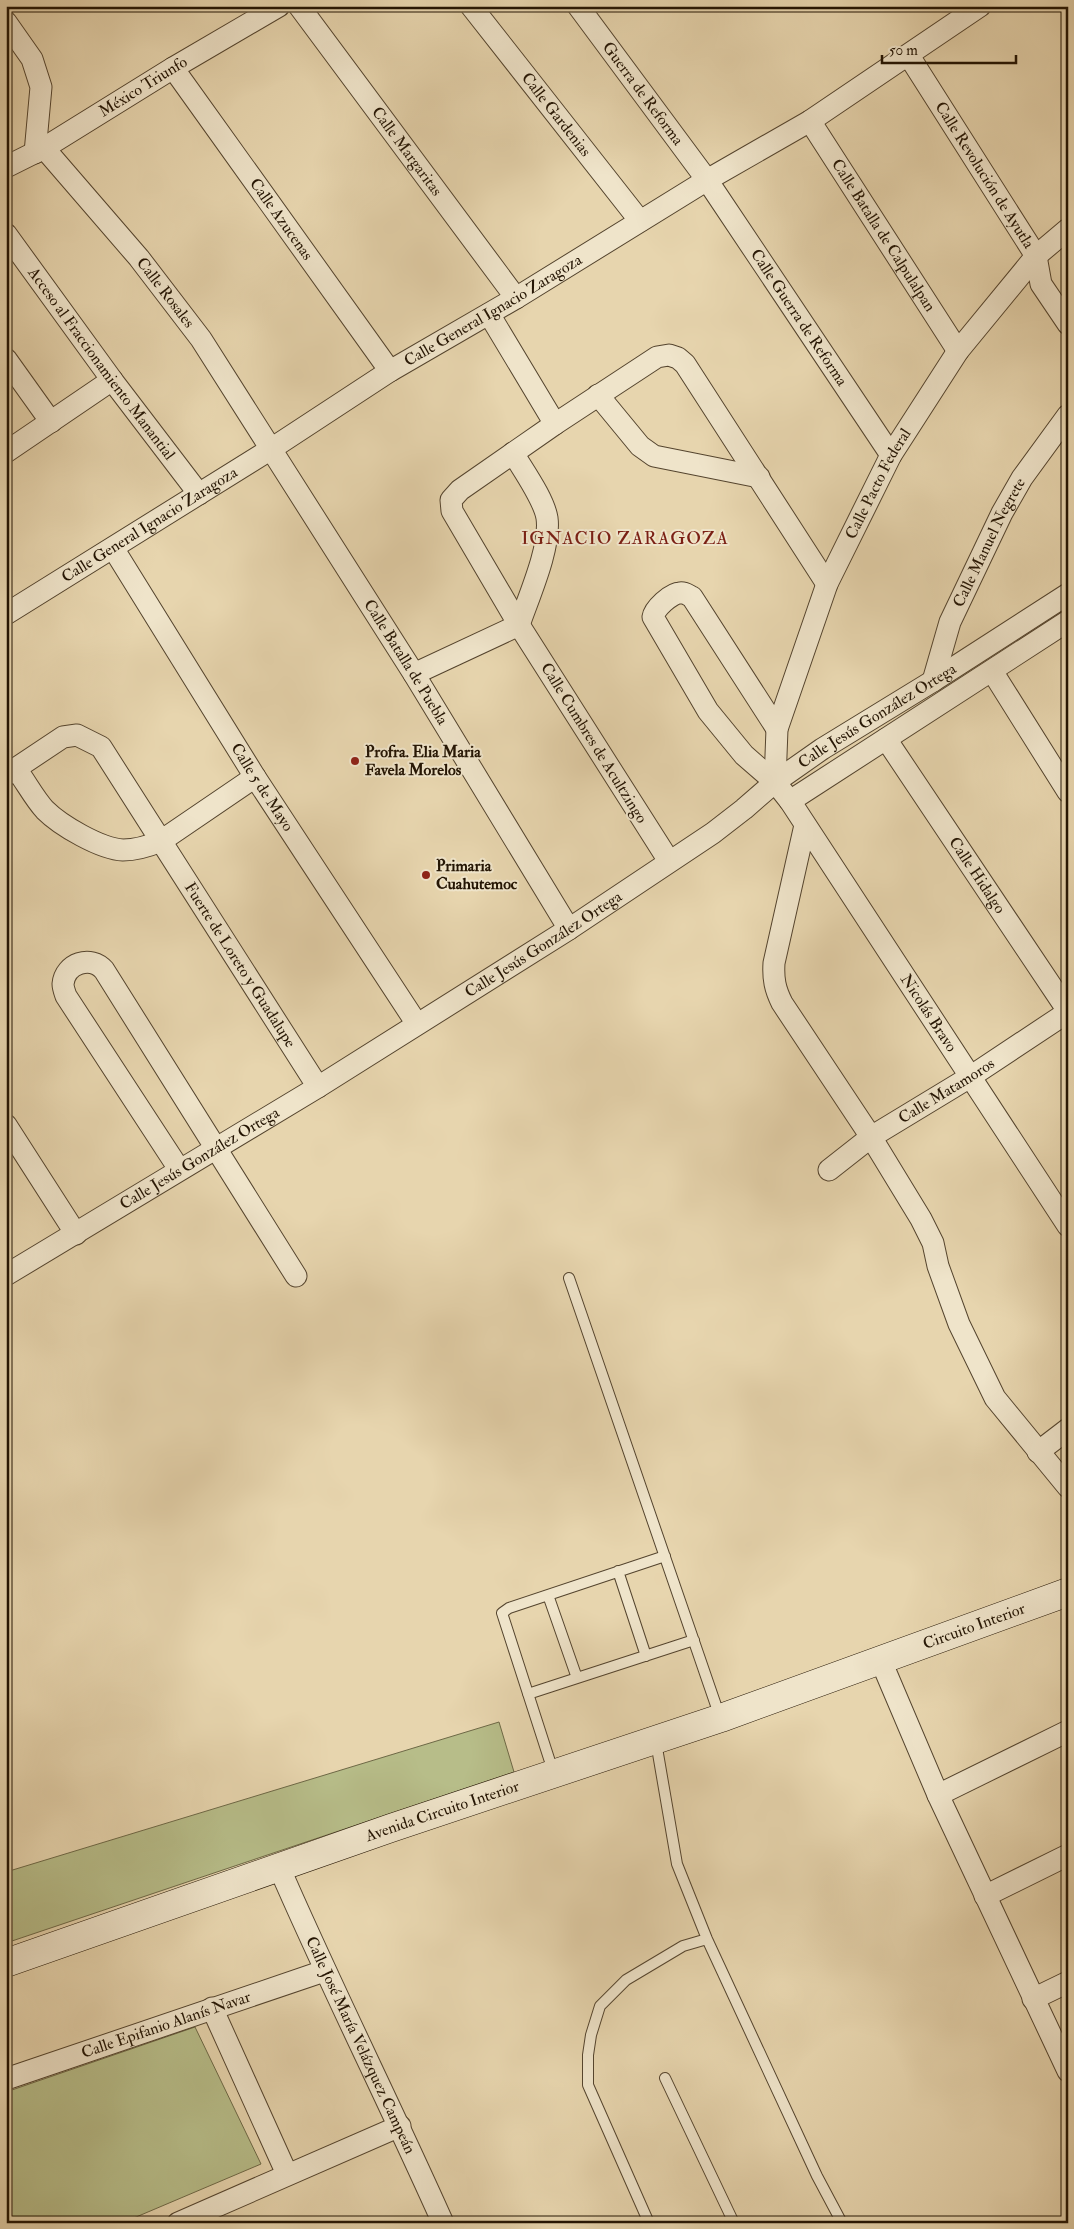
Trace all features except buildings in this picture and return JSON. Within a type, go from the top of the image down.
[{"type":"main road","name":"Circuito Interior","points":[[880,1661],[1068,1592]]},
{"type":"main road","name":"Avenida Circuito Interior","points":[[6,1963],[279,1867],[721,1718],[880,1661]]},
{"type":"street","name":"México Triunfo","points":[[6,167],[40,150],[172,68],[279,6]]},
{"type":"street","name":"Calle Margaritas","points":[[299,6],[516,298]]},
{"type":"street","name":"Calle Gardenias","points":[[471,6],[640,221]]},
{"type":"street","name":"Guerra de Reforma","points":[[578,6],[708,180]]},
{"type":"street","name":"Calle General Ignacio Zaragoza","points":[[6,614],[271,449],[390,372],[516,298],[708,180],[810,121],[909,56],[980,6]]},
{"type":"street","points":[[6,22],[32,59],[41,87],[40,150]]},
{"type":"street","name":"Calle Revolución de Ayutla","points":[[909,56],[1036,256],[1041,284],[1068,324]]},
{"type":"street","name":"Calle Azucenas","points":[[172,68],[390,372]]},
{"type":"street","name":"Calle Batalla de Calpulalpan","points":[[810,121],[958,351]]},
{"type":"street","name":"Calle Rosales","points":[[40,150],[139,258],[201,338],[271,449]]},
{"type":"street","name":"Calle Guerra de Reforma","points":[[708,180],[891,455]]},
{"type":"street","name":"Calle Pacto Federal","points":[[775,782],[777,729],[827,584],[891,455],[958,351],[1036,256],[1068,229]]},
{"type":"street","name":"Acceso al Fraccionamiento Manantial","points":[[6,234],[112,380],[199,494]]},
{"type":"street","points":[[489,314],[554,424]]},
{"type":"street","name":"Calle Cumbres de Acultzingo","points":[[669,861],[519,625],[452,511],[451,500],[460,490],[554,424],[657,357],[669,355],[678,358],[685,364],[827,584]]},
{"type":"street","points":[[6,359],[51,422]]},
{"type":"street","points":[[6,452],[112,380]]},
{"type":"street","points":[[598,395],[640,446],[654,456],[759,477]]},
{"type":"street","name":"Calle Manuel Negrete","points":[[933,681],[950,622],[1002,513],[1022,478],[1068,415]]},
{"type":"street","name":"Calle Batalla de Puebla","points":[[271,449],[414,674],[569,928]]},
{"type":"street","points":[[414,674],[519,625],[546,544],[547,516],[513,453]]},
{"type":"street","name":"Calle 5 de Mayo","points":[[113,548],[256,777],[417,1024]]},
{"type":"street","name":"Nicolás Bravo","points":[[777,729],[692,597],[681,592],[674,594],[654,612],[654,621],[708,711],[744,755],[775,782],[790,801],[1068,1226]]},
{"type":"street","name":"Calle Jesús González Ortega","points":[[6,1275],[318,1087],[569,928],[736,815],[775,782],[822,748],[933,681],[1068,594]]},
{"type":"street","name":"Calle Jesús González Ortega","points":[[790,801],[1068,621]]},
{"type":"street","points":[[992,671],[1068,792]]},
{"type":"street","name":"Fuerte de Loreto y Guadalupe","points":[[256,777],[161,841],[146,848],[122,850],[90,840],[67,828],[46,810],[11,772],[63,737],[77,735],[91,740],[101,747],[161,841],[318,1087]]},
{"type":"street","name":"Calle Hidalgo","points":[[886,740],[1068,1012]]},
{"type":"street","points":[[805,825],[774,963],[773,977],[776,990],[782,1003],[921,1219],[933,1243],[938,1266],[959,1324],[995,1398],[1068,1487]]},
{"type":"street","points":[[180,1169],[66,996],[63,985],[66,976],[75,965],[87,961],[98,963],[104,970],[296,1276]]},
{"type":"street","name":"Calle Matamoros","points":[[829,1170],[870,1137],[970,1077],[1068,1012]]},
{"type":"street","points":[[6,1125],[76,1234]]},
{"type":"street","points":[[1038,1452],[1068,1429]]},
{"type":"street","points":[[880,1661],[938,1795],[1068,2071]]},
{"type":"street","points":[[938,1795],[1068,1731]]},
{"type":"street","points":[[985,1896],[1068,1855]]},
{"type":"street","name":"Calle José María Velázquez Campeán","points":[[279,1867],[324,1971],[400,2126],[443,2223]]},
{"type":"street","name":"Calle Epifanio Alanís Navar","points":[[6,2079],[324,1971]]},
{"type":"street","points":[[1033,1999],[1068,1982]]},
{"type":"street","points":[[212,2008],[287,2174]]},
{"type":"street","points":[[178,2223],[400,2126]]},
{"type":"lane","points":[[569,1278],[721,1718]]},
{"type":"lane","points":[[554,1774],[502,1613],[509,1608],[665,1556]]},
{"type":"lane","points":[[618,1571],[646,1656]]},
{"type":"lane","points":[[548,1595],[577,1678]]},
{"type":"lane","points":[[528,1694],[694,1640]]},
{"type":"lane","points":[[656,1740],[677,1864],[707,1939],[817,2176],[842,2223]]},
{"type":"lane","points":[[650,2223],[588,2085],[590,2035],[600,2006],[626,1980],[683,1946],[707,1939]]},
{"type":"lane","points":[[665,2078],[734,2223]]},
{"type":"green space","points":[[499,1722],[514,1772],[6,1943],[6,1872]]},
{"type":"green space","points":[[195,2027],[261,2164],[122,2223],[12,2223],[6,2210],[6,2092]]},
{"type":"place","name":"Profra. Elia Maria Favela Morelos","points":[[355,761]]},
{"type":"place","name":"Primaria Cuahutemoc","points":[[426,875]]},
{"type":"district","name":"IGNACIO ZARAGOZA","points":[[625,538]]}]
